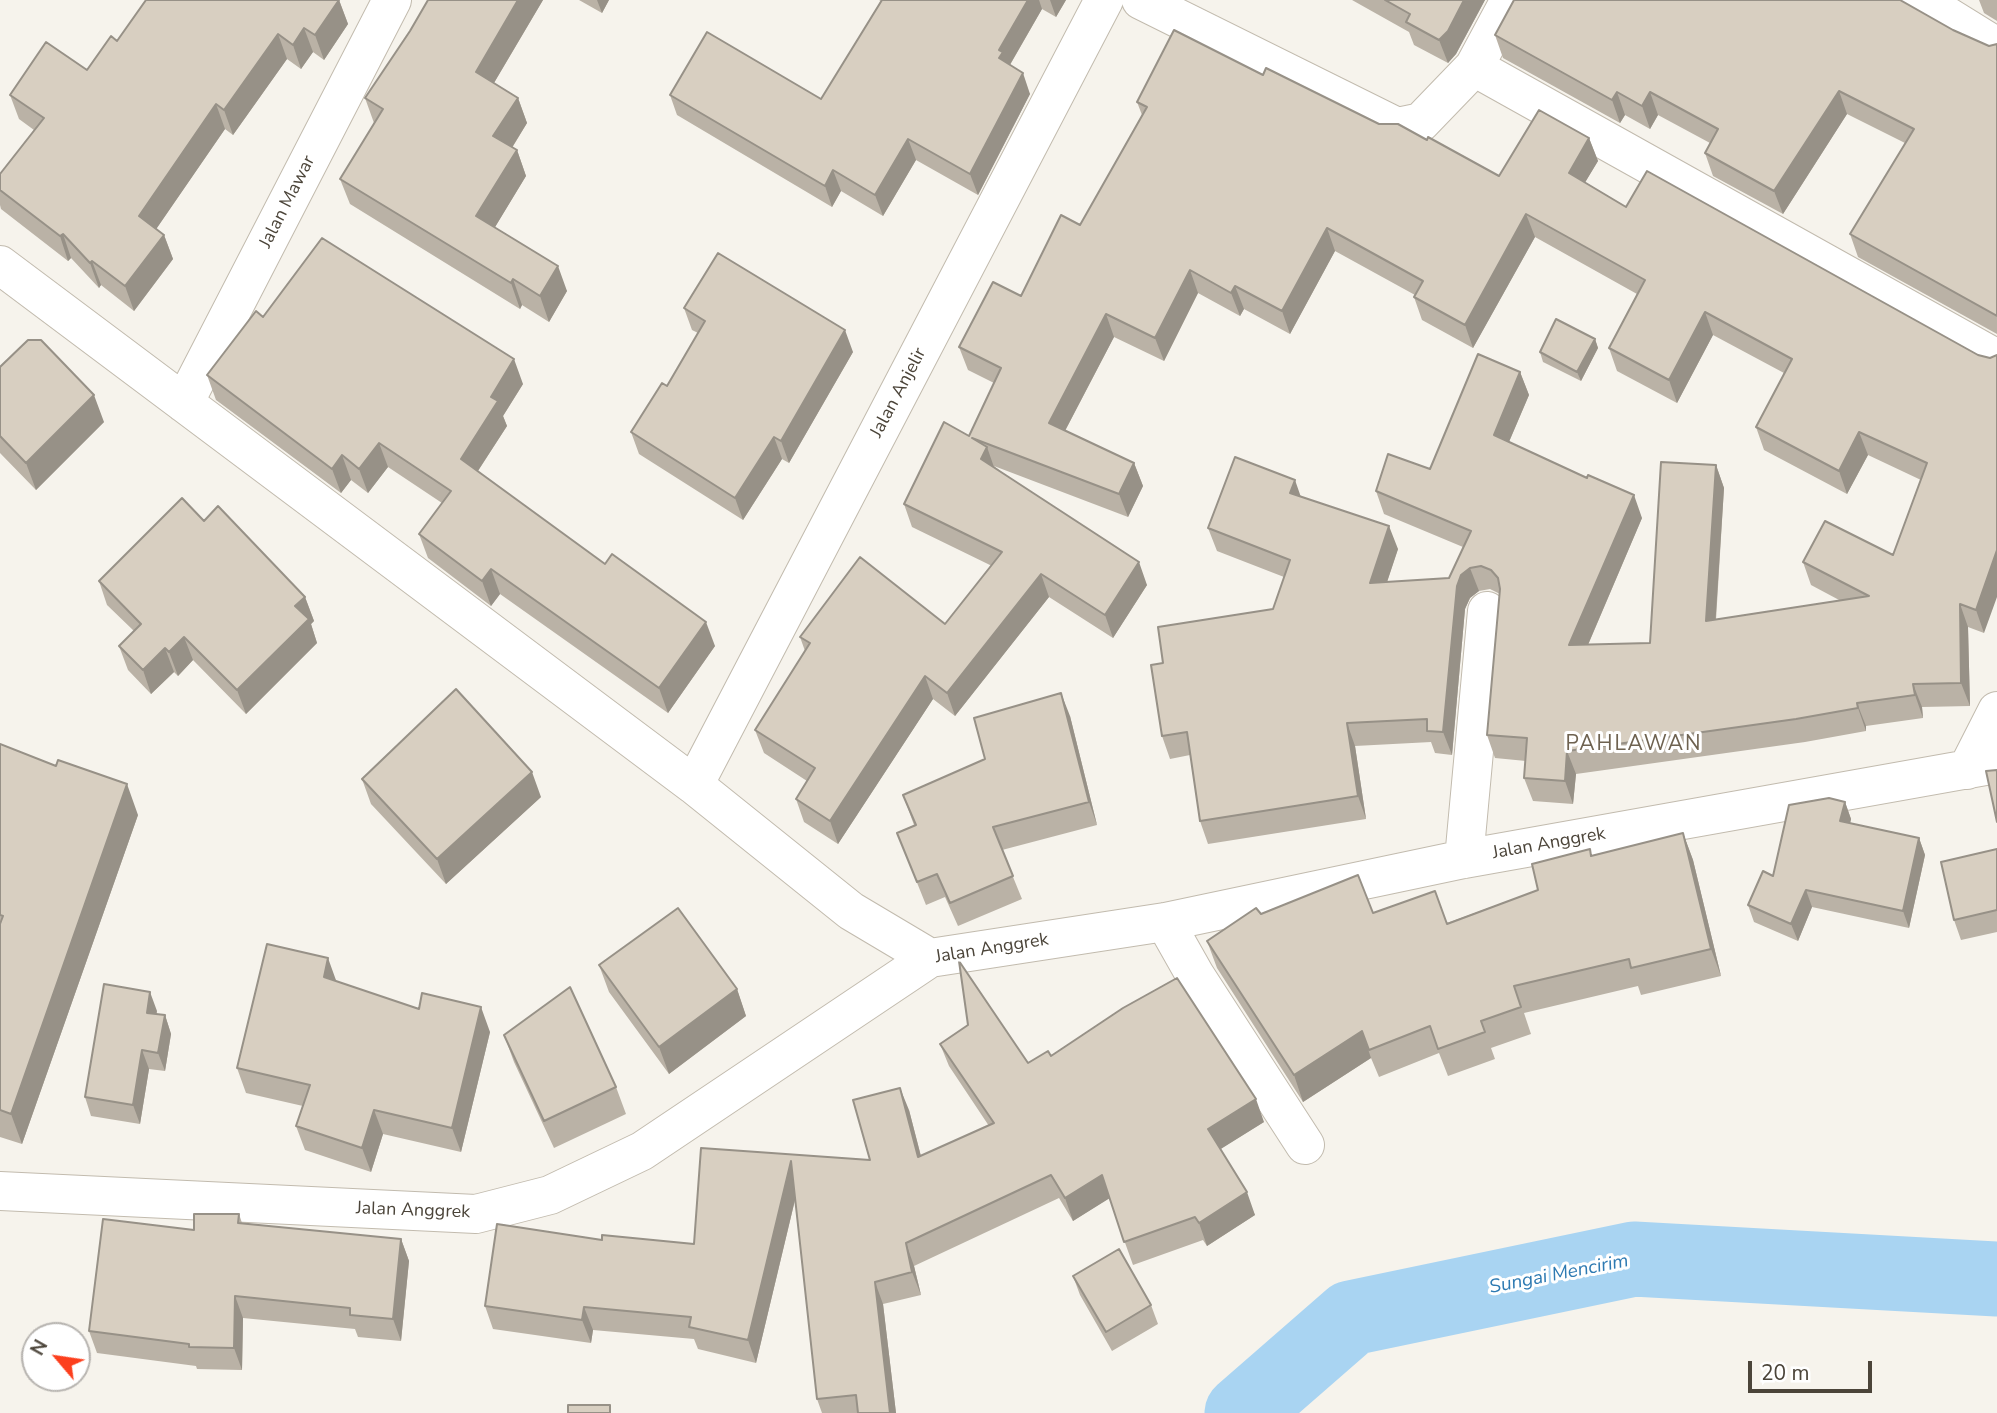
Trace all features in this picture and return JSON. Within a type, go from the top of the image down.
[{"type":"street","name":"Jalan Mawar","points":[[184,403],[392,0]]},
{"type":"street","name":"Jalan Anjelir","points":[[694,785],[1104,0]]},
{"type":"street","points":[[1141,0],[1397,127],[1421,122],[1474,67],[1510,0]]},
{"type":"street","points":[[1921,0],[1997,47]]},
{"type":"street","points":[[1474,67],[1997,359]]},
{"type":"street","points":[[0,265],[694,785],[851,911],[929,958]]},
{"type":"street","points":[[1464,859],[1487,611]]},
{"type":"street","points":[[1982,767],[1997,711]]},
{"type":"street","name":"Jalan Anggrek","points":[[0,1191],[476,1214],[551,1195],[642,1152],[929,958],[1165,922],[1464,859],[1982,767]]},
{"type":"street","points":[[1165,922],[1195,975],[1305,1145]]},
{"type":"building","points":[[146,0],[339,0],[315,35],[304,28],[293,45],[278,34],[224,110],[216,104],[139,216],[164,235],[125,286],[92,261],[90,263],[63,234],[60,236],[0,190],[0,174],[44,118],[10,95],[46,42],[87,70],[111,36],[117,41]]},
{"type":"building","points":[[428,0],[518,0],[476,72],[518,98],[493,136],[517,150],[476,216],[558,266],[540,296],[513,279],[511,283],[340,179],[383,109],[365,98]]},
{"type":"building","points":[[882,0],[1028,0],[999,50],[1003,52],[999,58],[1023,73],[970,174],[908,139],[875,195],[833,170],[825,186],[670,95],[707,32],[821,99]]},
{"type":"building","points":[[1385,0],[1464,0],[1448,31],[1439,40],[1406,22],[1410,14]]},
{"type":"building","points":[[1514,0],[1900,0],[1953,30],[1989,46],[1997,44],[1997,316],[1850,234],[1914,129],[1839,91],[1774,191],[1705,153],[1718,129],[1650,92],[1642,106],[1617,92],[1612,100],[1495,35]]},
{"type":"building","points":[[1174,30],[1263,75],[1266,68],[1379,124],[1398,124],[1427,140],[1428,137],[1499,176],[1539,110],[1589,138],[1569,173],[1626,207],[1647,171],[1978,355],[1990,358],[1997,355],[1997,550],[1976,610],[1960,604],[1961,683],[1913,684],[1915,695],[1857,703],[1858,708],[1796,719],[1567,751],[1565,781],[1524,778],[1527,738],[1487,735],[1500,589],[1498,578],[1491,570],[1481,566],[1470,568],[1461,575],[1457,586],[1443,732],[1427,731],[1427,719],[1347,723],[1358,796],[1200,821],[1187,732],[1162,736],[1151,665],[1163,663],[1158,627],[1273,609],[1290,560],[1208,528],[1235,457],[1295,480],[1290,493],[1389,526],[1370,583],[1449,578],[1471,531],[1376,491],[1388,454],[1430,469],[1478,354],[1520,372],[1494,435],[1587,478],[1588,475],[1634,495],[1569,645],[1650,643],[1661,462],[1716,465],[1706,621],[1869,596],[1803,562],[1825,521],[1893,555],[1927,463],[1859,432],[1839,471],[1756,427],[1792,359],[1705,312],[1669,380],[1609,348],[1645,280],[1526,214],[1465,325],[1414,297],[1423,281],[1327,228],[1282,311],[1235,286],[1231,293],[1190,270],[1155,338],[1106,314],[1049,423],[1134,463],[1119,494],[972,438],[987,447],[981,459],[1139,562],[1105,615],[1041,574],[947,693],[925,676],[830,821],[796,799],[815,768],[755,730],[810,643],[800,637],[860,557],[945,624],[1002,552],[904,504],[944,422],[969,436],[1001,368],[959,347],[993,282],[1021,296],[1061,215],[1080,225],[1147,107],[1137,102]]},
{"type":"building","points":[[322,238],[514,359],[491,397],[498,401],[461,459],[605,564],[612,554],[706,622],[659,688],[491,569],[482,581],[419,534],[451,491],[379,443],[359,469],[342,455],[332,469],[207,375],[256,311],[263,317]]},
{"type":"building","points":[[718,253],[845,330],[781,441],[774,437],[735,498],[631,432],[662,383],[667,386],[705,321],[684,308]]},
{"type":"building","points":[[1556,319],[1595,339],[1577,372],[1540,352]]},
{"type":"building","points":[[28,340],[41,340],[94,395],[26,463],[0,436],[0,367]]},
{"type":"building","points":[[182,498],[204,521],[218,506],[305,597],[295,606],[309,619],[237,690],[184,637],[169,652],[165,648],[143,670],[119,646],[141,624],[99,581]]},
{"type":"building","points":[[456,689],[532,772],[437,859],[362,779]]},
{"type":"building","points":[[1061,693],[1089,802],[993,827],[1013,876],[950,903],[937,874],[917,882],[897,833],[916,825],[903,795],[985,759],[974,718]]},
{"type":"building","points":[[0,744],[56,766],[58,760],[127,784],[11,1114],[0,1110],[0,924],[3,916],[0,915]]},
{"type":"building","points":[[1997,770],[1997,822],[1986,771]]},
{"type":"building","points":[[1829,798],[1845,802],[1840,821],[1919,838],[1903,911],[1806,890],[1791,924],[1748,905],[1763,871],[1773,876],[1789,805]]},
{"type":"building","points":[[1683,833],[1711,949],[1631,968],[1629,959],[1514,986],[1521,1007],[1481,1021],[1485,1032],[1438,1049],[1430,1026],[1369,1050],[1362,1031],[1294,1075],[1207,941],[1256,908],[1261,914],[1358,875],[1373,913],[1435,891],[1447,924],[1538,890],[1532,864],[1590,849],[1591,856]]},
{"type":"building","points":[[1997,849],[1997,910],[1954,920],[1941,862]]},
{"type":"building","points":[[678,908],[737,989],[659,1047],[599,965]]},
{"type":"building","points":[[267,944],[328,958],[324,977],[419,1009],[422,993],[481,1007],[452,1128],[374,1110],[362,1148],[296,1126],[310,1085],[237,1068]]},
{"type":"building","points":[[959,961],[1028,1063],[1048,1051],[1051,1056],[1123,1008],[1177,978],[1256,1099],[1208,1129],[1247,1192],[1199,1223],[1195,1217],[1124,1242],[1102,1175],[1065,1198],[1051,1175],[906,1243],[912,1272],[875,1282],[890,1413],[858,1413],[856,1395],[817,1399],[791,1161],[748,1340],[689,1327],[691,1317],[584,1307],[582,1320],[485,1306],[497,1224],[602,1240],[602,1235],[694,1244],[701,1148],[870,1160],[853,1100],[900,1088],[918,1157],[994,1123],[940,1044],[968,1025]]},
{"type":"building","points":[[104,984],[150,992],[147,1013],[165,1015],[158,1053],[142,1050],[133,1105],[85,1097]]},
{"type":"building","points":[[570,987],[616,1087],[544,1121],[504,1035]]},
{"type":"building","points":[[194,1214],[239,1214],[238,1223],[401,1239],[393,1319],[350,1315],[350,1308],[235,1296],[234,1348],[189,1347],[189,1344],[91,1331],[103,1219],[194,1230]]},
{"type":"building","points":[[1119,1249],[1151,1305],[1106,1332],[1073,1276]]},
{"type":"building","points":[[568,1405],[610,1405],[610,1413],[568,1413]]},
{"type":"waterway","name":"Sungai Mencirim","points":[[1242,1413],[1351,1318],[1634,1259],[1997,1279]]},
{"type":"district","name":"PAHLAWAN","points":[[1634,745]]}]
